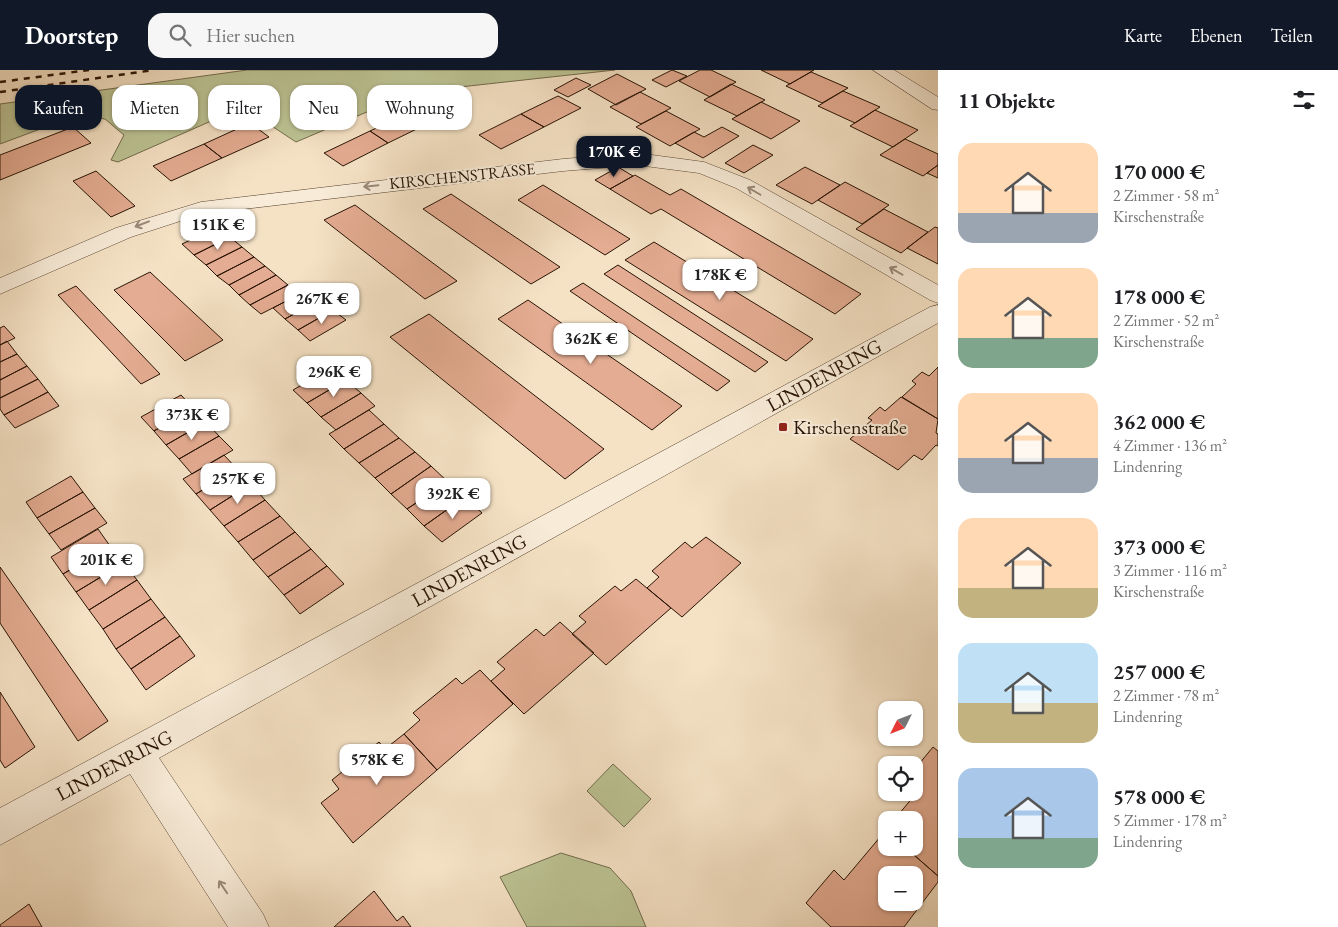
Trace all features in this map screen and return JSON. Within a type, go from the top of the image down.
[{"type":"street","points":[[882,70],[938,105]]},
{"type":"street","name":"KIRSCHENSTRASSE","points":[[0,287],[96,242],[151,221],[201,208],[563,165],[637,160],[672,162],[704,168],[743,184],[938,295]]},
{"type":"street","name":"LINDENRING","points":[[0,827],[938,313]]},
{"type":"street","points":[[136,754],[250,927]]},
{"type":"green space","points":[[247,70],[615,70],[472,86],[367,85],[367,112],[357,116],[357,85],[290,85],[290,130],[324,130],[296,142],[278,130],[280,130],[280,85],[208,85],[208,122],[198,127],[198,85],[138,85]]},
{"type":"green space","points":[[112,89],[112,125],[102,119],[102,90]]},
{"type":"green space","points":[[15,102],[15,130],[38,130],[0,144],[0,104]]},
{"type":"green space","points":[[118,130],[191,130],[118,162],[111,160],[124,135]]},
{"type":"green space","points":[[613,764],[651,799],[624,827],[587,791]]},
{"type":"green space","points":[[561,853],[610,868],[631,891],[646,927],[527,927],[500,877]]},
{"type":"building","points":[[672,70],[687,76],[666,87],[652,80]]},
{"type":"building","points":[[700,70],[711,70],[736,82],[710,97],[679,81]]},
{"type":"building","points":[[761,70],[814,70],[790,84]]},
{"type":"building","points":[[811,72],[848,88],[822,103],[786,86]]},
{"type":"building","points":[[617,74],[646,89],[616,105],[588,89]]},
{"type":"building","points":[[576,78],[591,85],[568,97],[554,90]]},
{"type":"building","points":[[731,84],[765,100],[737,116],[704,100]]},
{"type":"building","points":[[843,91],[880,107],[855,123],[818,106]]},
{"type":"building","points":[[640,92],[671,108],[641,124],[610,107]]},
{"type":"building","points":[[558,96],[581,108],[544,127],[521,114]]},
{"type":"building","points":[[761,102],[800,121],[771,139],[732,119]]},
{"type":"building","points":[[875,110],[918,130],[893,147],[850,126]]},
{"type":"building","points":[[666,111],[700,129],[670,146],[636,127]]},
{"type":"building","points":[[521,114],[544,127],[501,149],[479,135]]},
{"type":"building","points":[[722,127],[739,136],[703,158],[675,143],[694,132],[704,137]]},
{"type":"building","points":[[65,130],[76,130],[91,143],[0,180],[0,155]]},
{"type":"building","points":[[235,130],[260,130],[269,137],[222,158],[204,144]]},
{"type":"building","points":[[372,130],[415,130],[388,143],[370,131]]},
{"type":"building","points":[[370,131],[388,143],[343,166],[324,153]]},
{"type":"building","points":[[905,139],[938,154],[938,165],[923,176],[880,155]]},
{"type":"building","points":[[204,144],[222,158],[171,181],[153,166]]},
{"type":"building","points":[[753,145],[773,155],[744,173],[725,163]]},
{"type":"building","points":[[938,165],[938,178],[927,173]]},
{"type":"building","points":[[618,167],[633,176],[610,189],[595,180]]},
{"type":"building","points":[[805,167],[840,185],[812,204],[776,185]]},
{"type":"building","points":[[96,171],[135,206],[111,217],[73,181]]},
{"type":"building","points":[[635,175],[670,195],[681,189],[861,294],[835,314],[661,209],[651,214],[610,189]]},
{"type":"building","points":[[845,182],[889,205],[862,224],[818,200]]},
{"type":"building","points":[[543,185],[630,239],[605,255],[518,200]]},
{"type":"building","points":[[451,194],[560,267],[531,284],[423,209]]},
{"type":"building","points":[[355,205],[457,281],[425,299],[324,220]]},
{"type":"building","points":[[884,209],[928,232],[901,253],[856,229]]},
{"type":"building","points":[[218,227],[230,237],[194,255],[182,244]]},
{"type":"building","points":[[935,227],[938,228],[938,264],[907,248]]},
{"type":"building","points":[[230,237],[242,247],[206,265],[194,255]]},
{"type":"building","points":[[654,242],[813,339],[786,361],[625,260]]},
{"type":"building","points":[[242,247],[254,257],[217,276],[206,265]]},
{"type":"building","points":[[254,257],[265,266],[229,285],[217,276]]},
{"type":"building","points":[[618,265],[768,362],[755,372],[604,274]]},
{"type":"building","points":[[265,266],[276,275],[239,295],[229,285]]},
{"type":"building","points":[[150,272],[223,340],[185,361],[114,290]]},
{"type":"building","points":[[276,275],[288,285],[250,305],[239,295]]},
{"type":"building","points":[[583,283],[730,381],[717,391],[570,291]]},
{"type":"building","points":[[288,285],[298,295],[261,314],[250,305]]},
{"type":"building","points":[[76,286],[160,374],[141,384],[58,295]]},
{"type":"building","points":[[309,289],[321,299],[285,319],[273,308]]},
{"type":"building","points":[[321,299],[333,310],[298,330],[285,319]]},
{"type":"building","points":[[528,300],[682,406],[652,430],[498,319]]},
{"type":"building","points":[[333,310],[346,320],[310,341],[298,330]]},
{"type":"building","points":[[429,314],[604,449],[565,479],[390,337]]},
{"type":"building","points":[[4,326],[15,338],[0,345],[0,328]]},
{"type":"building","points":[[7,341],[17,354],[0,362],[0,345]]},
{"type":"building","points":[[17,354],[27,366],[0,380],[0,362]]},
{"type":"building","points":[[27,366],[38,379],[0,398],[0,380]]},
{"type":"building","points":[[333,367],[346,380],[307,403],[293,390]]},
{"type":"building","points":[[938,367],[938,419],[902,397],[916,384],[912,381],[922,372],[929,376]]},
{"type":"building","points":[[38,379],[48,392],[4,415],[0,409],[0,398]]},
{"type":"building","points":[[346,380],[361,393],[321,417],[307,403]]},
{"type":"building","points":[[48,392],[59,406],[15,428],[4,415]]},
{"type":"building","points":[[361,393],[375,406],[336,430],[321,417]]},
{"type":"building","points":[[181,395],[193,408],[154,431],[141,417]]},
{"type":"building","points":[[901,397],[938,419],[936,433],[938,434],[938,446],[936,445],[922,460],[914,455],[898,470],[850,439],[872,420],[868,418],[880,407],[885,411]]},
{"type":"building","points":[[193,408],[206,422],[166,445],[154,431]]},
{"type":"building","points":[[369,410],[384,424],[344,449],[329,434]]},
{"type":"building","points":[[206,422],[219,436],[179,459],[166,445]]},
{"type":"building","points":[[384,424],[399,438],[359,463],[344,449]]},
{"type":"building","points":[[219,436],[233,450],[192,474],[179,459]]},
{"type":"building","points":[[399,438],[415,452],[375,478],[359,463]]},
{"type":"building","points":[[415,452],[431,466],[391,494],[375,478]]},
{"type":"building","points":[[224,455],[237,469],[196,494],[183,479]]},
{"type":"building","points":[[431,466],[448,482],[407,509],[391,494]]},
{"type":"building","points":[[237,469],[251,484],[210,510],[196,494]]},
{"type":"building","points":[[71,476],[83,492],[37,518],[26,502]]},
{"type":"building","points":[[448,482],[465,497],[424,526],[407,509]]},
{"type":"building","points":[[251,484],[265,500],[224,526],[210,510]]},
{"type":"building","points":[[83,492],[95,508],[49,534],[37,518]]},
{"type":"building","points":[[465,497],[482,513],[442,542],[424,526]]},
{"type":"building","points":[[265,500],[280,516],[238,542],[224,526]]},
{"type":"building","points":[[95,508],[107,523],[61,550],[49,534]]},
{"type":"building","points":[[280,516],[295,532],[253,560],[238,542]]},
{"type":"building","points":[[98,529],[110,546],[63,574],[51,557]]},
{"type":"building","points":[[295,532],[311,549],[268,577],[253,560]]},
{"type":"building","points":[[706,537],[741,563],[682,617],[647,588],[659,577],[652,571],[685,542],[692,548]]},
{"type":"building","points":[[110,546],[124,563],[76,592],[63,574]]},
{"type":"building","points":[[311,549],[327,566],[284,595],[268,577]]},
{"type":"building","points":[[124,563],[137,580],[89,610],[76,592]]},
{"type":"building","points":[[327,566],[344,584],[300,614],[284,595]]},
{"type":"building","points":[[0,567],[108,721],[78,741],[0,623]]},
{"type":"building","points":[[636,579],[671,608],[606,665],[572,634],[586,622],[579,616],[615,586],[621,591]]},
{"type":"building","points":[[137,580],[151,599],[103,629],[89,610]]},
{"type":"building","points":[[151,599],[165,617],[116,649],[103,629]]},
{"type":"building","points":[[165,617],[180,636],[131,669],[116,649]]},
{"type":"building","points":[[560,622],[594,653],[524,714],[491,681],[505,669],[497,662],[536,629],[544,636]]},
{"type":"building","points":[[180,636],[195,656],[146,690],[131,669]]},
{"type":"building","points":[[480,670],[513,704],[437,770],[404,734],[420,720],[413,713],[456,678],[462,684]]},
{"type":"building","points":[[0,692],[35,747],[5,768],[0,760]]},
{"type":"building","points":[[404,734],[437,770],[353,843],[321,803],[339,789],[332,780],[379,742],[385,749]]},
{"type":"building","points":[[933,747],[938,751],[938,876],[915,856],[923,856],[923,811],[901,811],[910,801],[923,801],[923,759]]},
{"type":"building","points":[[878,840],[878,856],[915,856],[938,876],[938,882],[923,902],[923,866],[878,866],[878,911],[916,911],[904,927],[831,927],[806,903],[834,870],[844,880]]},
{"type":"building","points":[[374,891],[397,921],[403,916],[411,927],[334,927]]},
{"type":"building","points":[[29,904],[42,927],[0,927],[0,925]]},
{"type":"railway","points":[[0,82],[89,70]]},
{"type":"railway","points":[[0,92],[154,70]]},
{"type":"place","name":"Kirschenstraße","points":[[783,427]]}]
